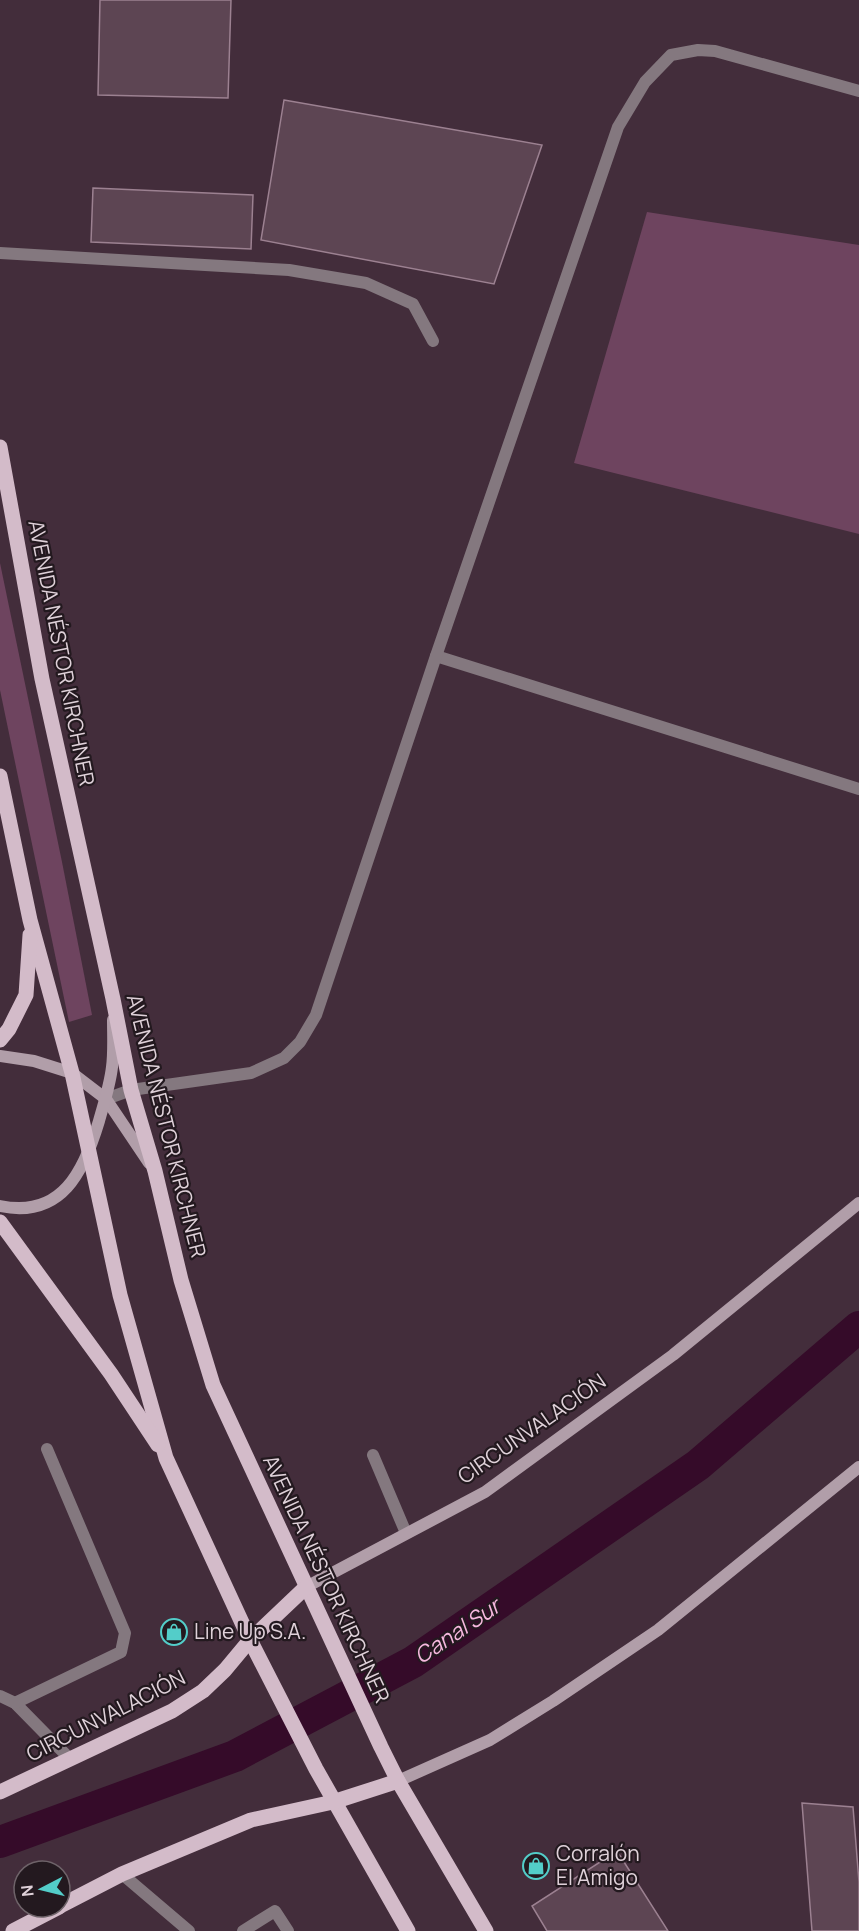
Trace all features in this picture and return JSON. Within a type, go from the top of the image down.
[{"type":"main road","name":"AVENIDA NÉSTOR KIRCHNER","points":[[0,447],[42,679],[131,1090],[155,1171],[181,1280],[213,1385],[381,1747],[398,1781],[486,1931]]},
{"type":"main road","points":[[0,776],[30,920],[72,1073],[120,1295],[166,1458]]},
{"type":"main road","points":[[0,1040],[9,1029],[26,995],[30,920]]},
{"type":"main road","points":[[0,1206],[15,1210],[36,1207],[55,1198],[72,1184],[90,1152],[106,1099],[112,1066],[113,999]]},
{"type":"main road","points":[[0,1056],[34,1061],[72,1073],[106,1099],[155,1171]]},
{"type":"main road","name":"CIRCUNVALACIÓN","points":[[0,1791],[172,1711],[202,1691],[225,1670],[250,1640],[306,1587],[485,1492],[664,1362],[859,1203]]},
{"type":"main road","points":[[0,1222],[111,1374],[166,1458],[250,1640],[333,1802],[408,1931]]},
{"type":"main road","points":[[72,1900],[122,1874],[251,1820],[333,1802],[398,1781],[490,1740],[553,1701],[658,1630],[859,1467]]},
{"type":"main road","points":[[13,1931],[36,1919]]},
{"type":"street","points":[[106,1099],[131,1090],[251,1073],[284,1058],[300,1042],[316,1015],[436,656],[618,127],[645,81],[671,55],[698,50],[715,51],[859,91]]},
{"type":"street","points":[[0,253],[289,270],[366,284],[413,304],[433,341]]},
{"type":"street","points":[[436,656],[859,789]]},
{"type":"street","points":[[15,1703],[121,1652],[124,1644],[125,1633],[47,1449]]},
{"type":"street","points":[[373,1455],[406,1533]]},
{"type":"street","points":[[0,1696],[15,1703],[70,1759]]},
{"type":"street","points":[[122,1874],[189,1931]]},
{"type":"street","points":[[243,1931],[275,1911],[288,1931]]},
{"type":"shaded area","points":[[647,212],[859,245],[859,534],[574,463]]},
{"type":"shaded area","points":[[0,563],[92,1015],[69,1022],[0,690]]},
{"type":"building","points":[[100,0],[231,0],[228,98],[98,95]]},
{"type":"building","points":[[284,100],[542,145],[494,284],[261,240]]},
{"type":"building","points":[[93,188],[253,195],[251,249],[91,242]]},
{"type":"building","points":[[802,1803],[853,1807],[859,1882],[859,1931],[812,1931]]},
{"type":"building","points":[[617,1851],[668,1931],[547,1931],[532,1906]]},
{"type":"waterway","name":"Canal Sur","points":[[0,1842],[235,1756],[413,1662],[698,1465],[859,1327]]},
{"type":"place","name":"Line Up S.A.","points":[[174,1632]]},
{"type":"place","name":"Corralón El Amigo","points":[[536,1866]]}]
